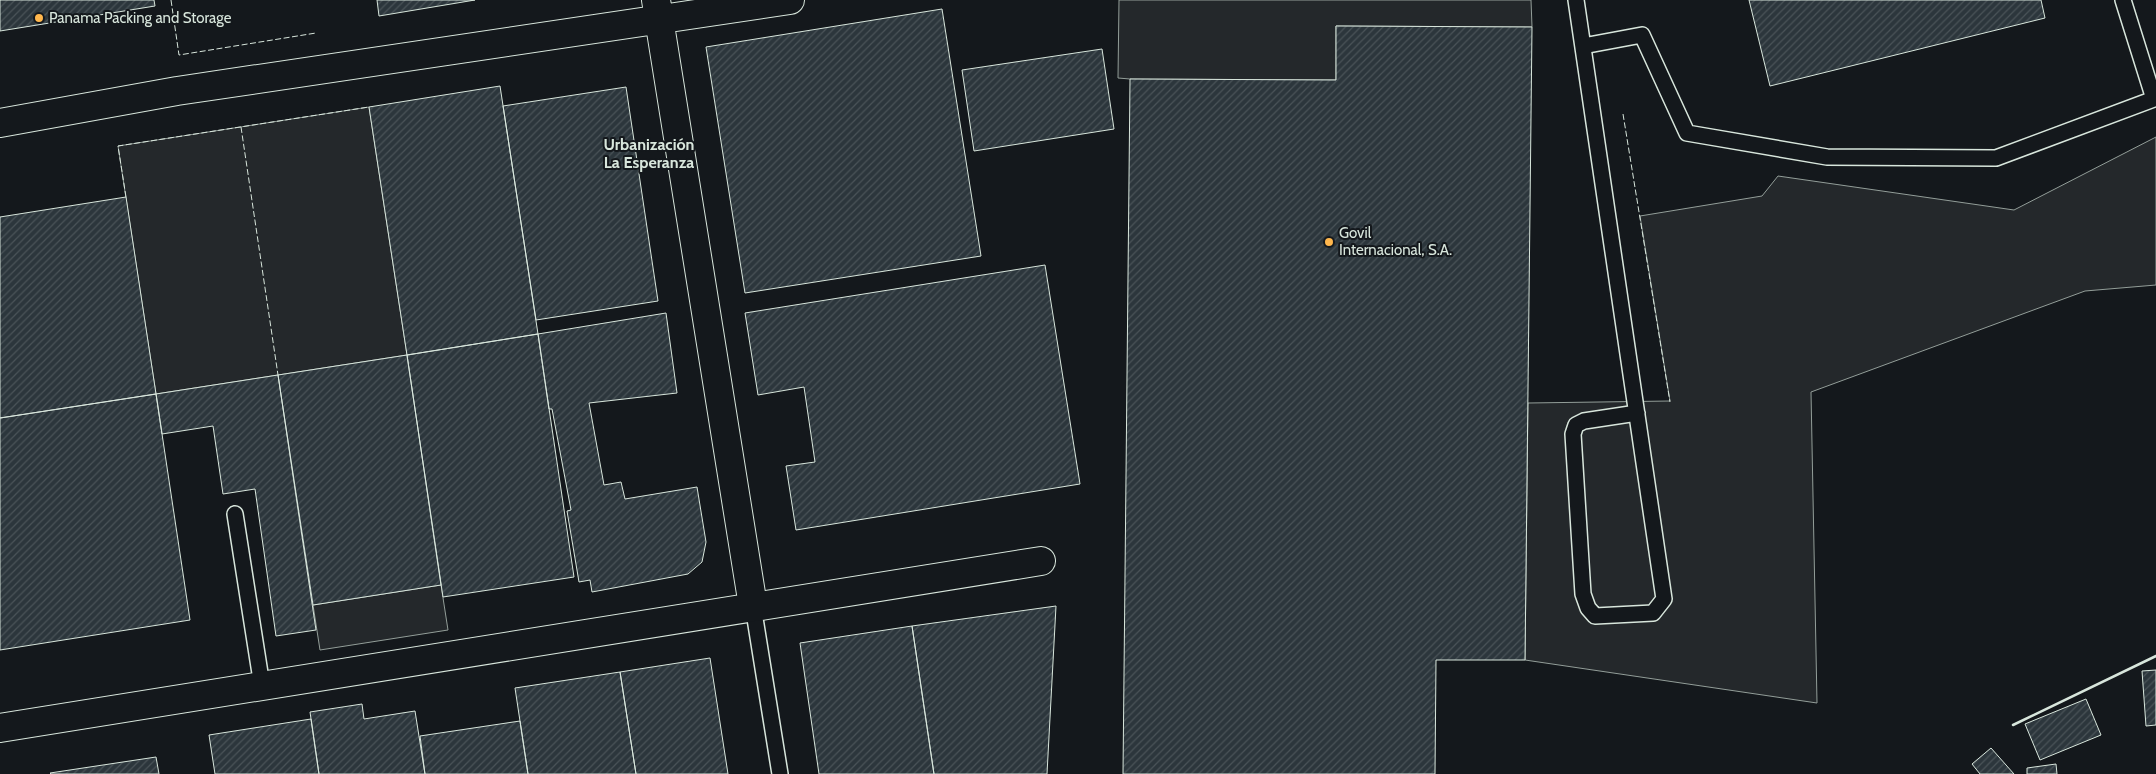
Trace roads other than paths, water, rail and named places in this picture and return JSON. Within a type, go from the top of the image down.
[{"type":"street","points":[[0,123],[177,90],[658,10],[790,0]]},
{"type":"street","points":[[658,10],[753,606]]},
{"type":"street","points":[[0,728],[1041,561]]},
{"type":"lane","points":[[1576,0],[1637,413],[1664,599],[1653,613],[1595,616],[1588,608],[1583,594],[1573,434],[1576,425],[1584,421],[1637,413]]},
{"type":"lane","points":[[1583,46],[1642,35],[1688,133],[1827,157],[1996,158],[2154,99],[2124,0]]},
{"type":"lane","points":[[235,514],[262,686]]},
{"type":"lane","points":[[753,606],[780,774]]},
{"type":"place","name":"Panama Packing and Storage","points":[[39,18]]},
{"type":"place","name":"Govil Internacional, S.A.","points":[[1329,242]]},
{"type":"district","name":"Urbanización La Esperanza","points":[[649,153]]}]
